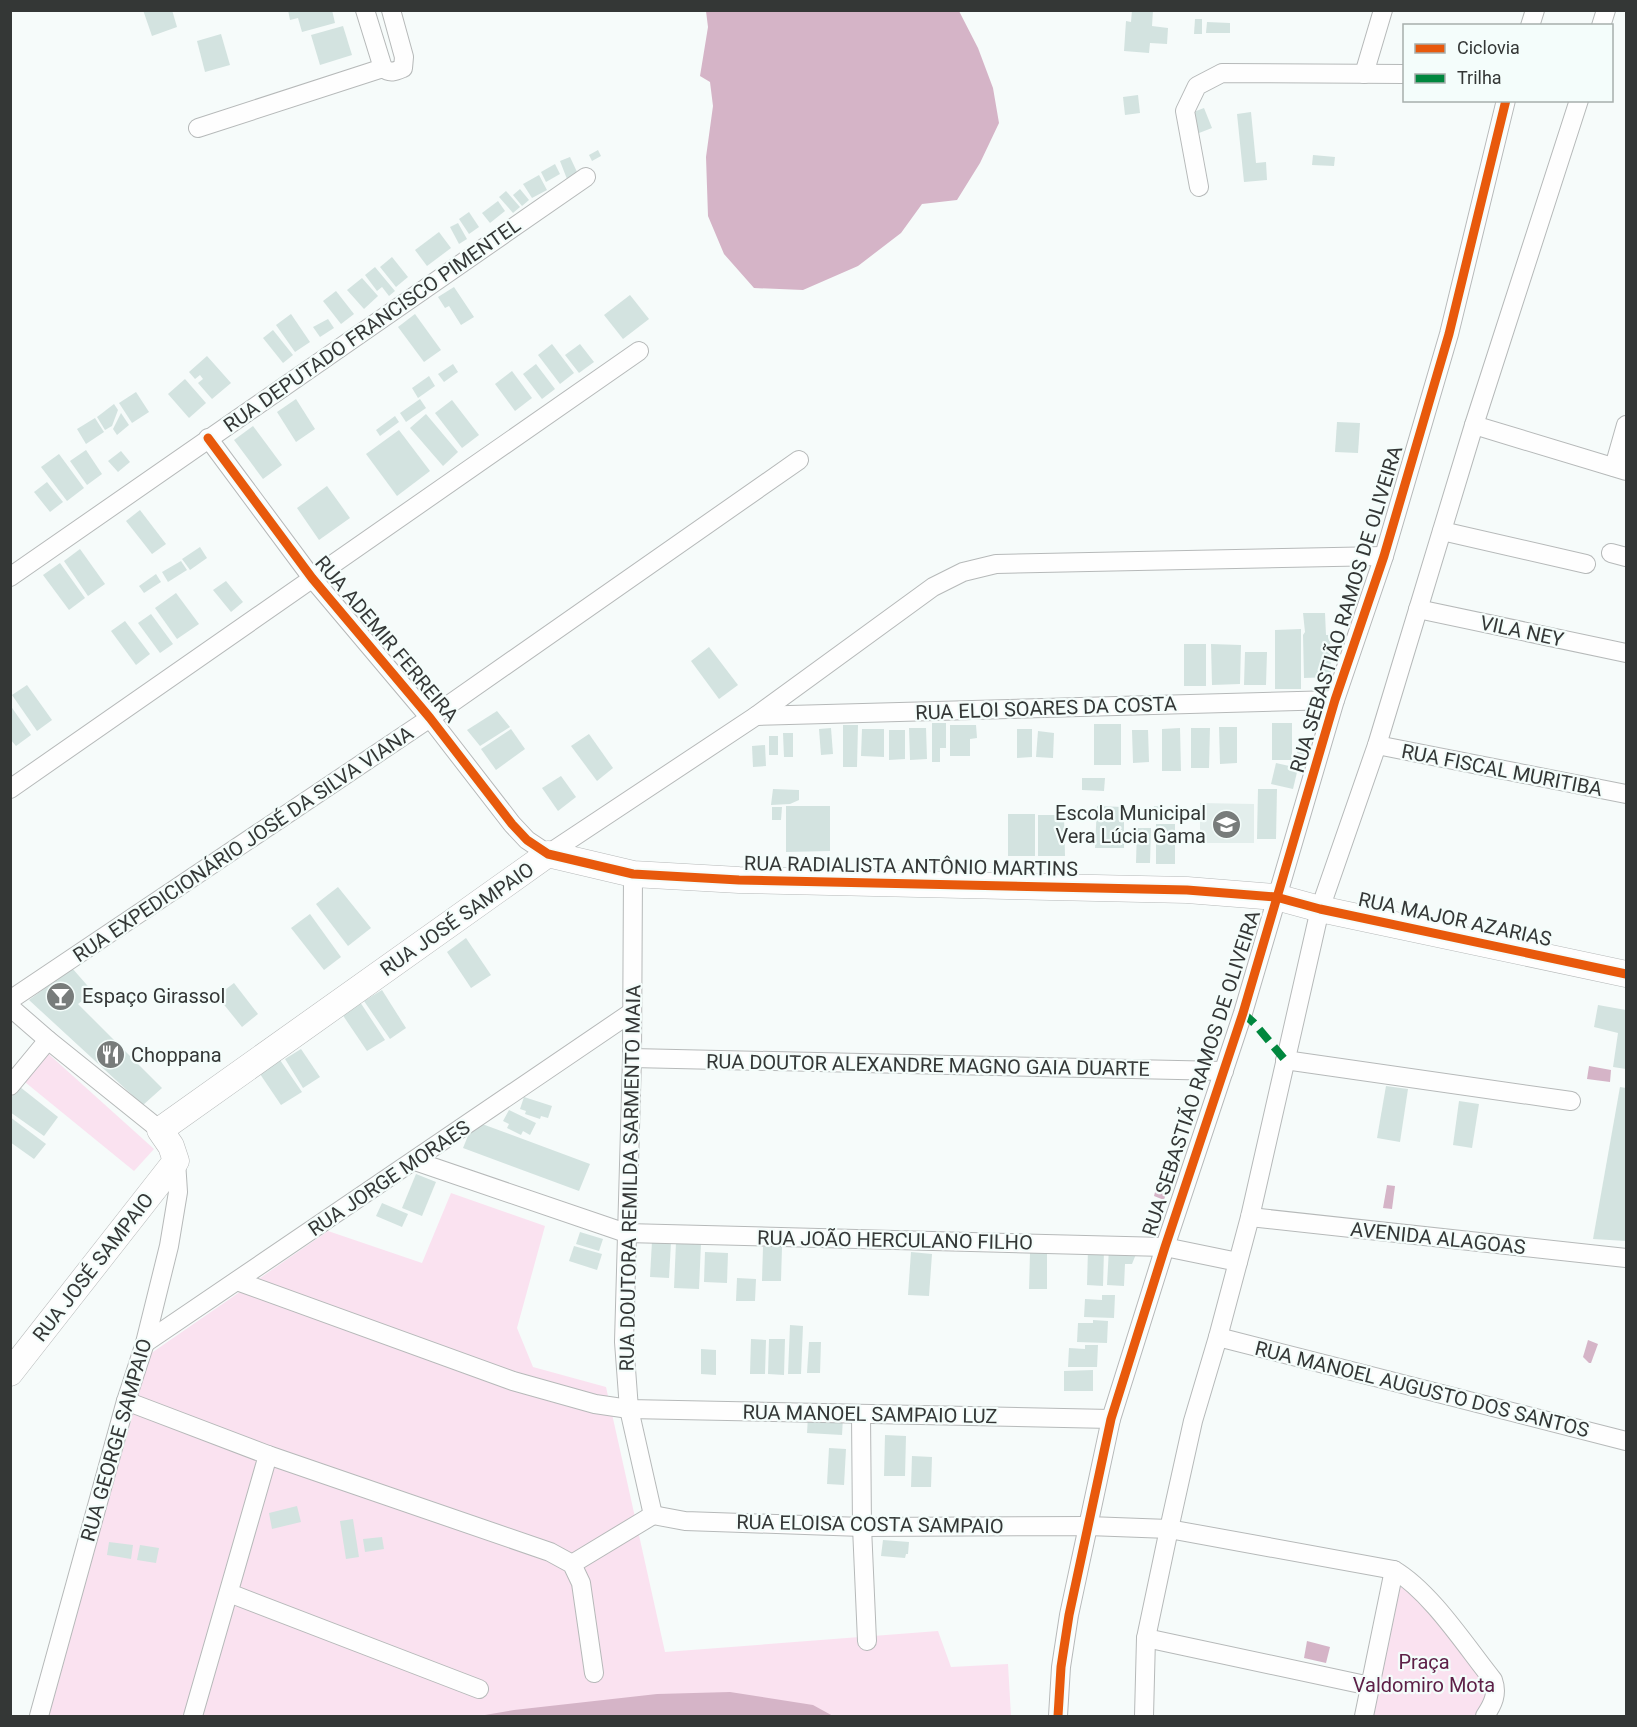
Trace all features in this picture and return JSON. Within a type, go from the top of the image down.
[{"type":"street","points":[[365,10],[383,68],[394,72],[403,68],[404,57],[391,10]]},
{"type":"street","points":[[1364,74],[1383,10]]},
{"type":"street","points":[[198,128],[383,68]]},
{"type":"street","points":[[1198,187],[1185,111],[1197,86],[1222,74],[1403,74]]},
{"type":"street","name":"RUA SEBASTIÃO RAMOS DE OLIVEIRA","points":[[1058,1716],[1061,1667],[1069,1615],[1111,1419],[1224,1071],[1335,700],[1384,556],[1449,334],[1506,102]]},
{"type":"street","points":[[1144,1716],[1146,1638],[1168,1529],[1193,1421],[1250,1218],[1320,909],[1377,745],[1474,425],[1578,102]]},
{"type":"street","name":"RUA DEPUTADO FRANCISCO PIMENTEL","points":[[10,577],[586,177]]},
{"type":"street","points":[[10,789],[639,351]]},
{"type":"street","points":[[1474,425],[1620,469],[1626,424]]},
{"type":"street","name":"RUA ADEMIR FERREIRA","points":[[208,438],[312,578],[430,718],[512,824],[527,840],[548,854]]},
{"type":"street","name":"RUA EXPEDICIONÁRIO JOSÉ DA SILVA VIANA","points":[[10,1000],[430,718],[799,460]]},
{"type":"street","points":[[1442,531],[1586,564]]},
{"type":"street","name":"RUA JOSÉ SAMPAIO","points":[[160,1130],[548,854],[756,716],[933,587],[963,572],[996,564],[1384,556]]},
{"type":"street","name":"VILA NEY","points":[[1418,609],[1626,653]]},
{"type":"street","name":"RUA ELOI SOARES DA COSTA","points":[[756,716],[1335,700]]},
{"type":"street","name":"RUA FISCAL MURITIBA","points":[[1377,745],[1626,794]]},
{"type":"street","name":"RUA RADIALISTA ANTÔNIO MARTINS","points":[[548,854],[633,874],[739,880],[1187,890],[1276,897]]},
{"type":"street","name":"RUA DOUTORA REMILDA SARMENTO MAIA","points":[[633,874],[632,1058],[624,1342],[629,1409],[653,1515]]},
{"type":"street","name":"RUA MAJOR AZARIAS","points":[[1276,897],[1320,909],[1626,974]]},
{"type":"street","points":[[10,1007],[160,1130],[171,1146],[176,1161]]},
{"type":"street","name":"RUA JORGE MORAES","points":[[145,1343],[632,1012]]},
{"type":"street","points":[[10,1086],[48,1040]]},
{"type":"street","name":"RUA DOUTOR ALEXANDRE MAGNO GAIA DUARTE","points":[[632,1058],[1224,1071]]},
{"type":"street","points":[[1285,1060],[1571,1101]]},
{"type":"street","name":"RUA JOSÉ SAMPAIO","points":[[10,1373],[176,1161]]},
{"type":"street","name":"RUA GEORGE SAMPAIO","points":[[39,1716],[126,1401],[145,1343],[169,1246],[178,1192],[176,1161]]},
{"type":"street","name":"RUA JOÃO HERCULANO FILHO","points":[[415,1161],[626,1233],[1165,1247],[1238,1262]]},
{"type":"street","name":"AVENIDA ALAGOAS","points":[[1250,1218],[1626,1258]]},
{"type":"street","name":"RUA MANOEL SAMPAIO LUZ","points":[[237,1281],[513,1381],[595,1404],[629,1409],[1111,1419]]},
{"type":"street","name":"RUA MANOEL AUGUSTO DOS SANTOS","points":[[1218,1336],[1626,1442]]},
{"type":"street","points":[[126,1401],[268,1455],[550,1552],[572,1563],[581,1583],[594,1673]]},
{"type":"street","points":[[861,1415],[862,1527],[867,1641]]},
{"type":"street","points":[[193,1716],[268,1455]]},
{"type":"street","points":[[572,1563],[653,1515]]},
{"type":"street","name":"RUA ELOISA COSTA SAMPAIO","points":[[653,1515],[685,1521],[862,1527],[1088,1526],[1168,1529],[1394,1570]]},
{"type":"street","points":[[1364,1716],[1394,1570],[1407,1578],[1435,1606],[1493,1680],[1496,1688],[1494,1703],[1485,1716]]},
{"type":"street","points":[[229,1593],[479,1689]]},
{"type":"street","points":[[1146,1638],[1370,1686]]},
{"type":"shaded area","points":[[706,11],[959,11],[978,48],[993,88],[999,123],[980,163],[957,200],[922,204],[901,233],[858,266],[803,290],[754,288],[724,254],[708,216],[706,157],[713,106],[710,82],[700,76],[708,27]]},
{"type":"shaded area","name":"Escola Municipal Vera Lúcia Gama","points":[[1200,803],[1254,804],[1254,843],[1200,843]]},
{"type":"shaded area","points":[[1589,1066],[1611,1070],[1610,1082],[1587,1079]]},
{"type":"shaded area","points":[[1159,1177],[1170,1180],[1164,1200],[1154,1196]]},
{"type":"shaded area","points":[[1387,1185],[1395,1186],[1392,1209],[1383,1208]]},
{"type":"shaded area","points":[[1588,1340],[1598,1344],[1591,1363],[1583,1357]]},
{"type":"shaded area","points":[[1307,1641],[1330,1647],[1326,1663],[1304,1658]]},
{"type":"shaded area","points":[[730,1692],[813,1705],[833,1716],[479,1716],[657,1694]]},
{"type":"green space","points":[[43,1049],[154,1149],[134,1171],[20,1078]]},
{"type":"green space","points":[[451,1193],[545,1226],[517,1328],[533,1367],[606,1387],[665,1652],[938,1631],[951,1667],[1008,1664],[1011,1716],[47,1716],[150,1354],[328,1231],[422,1263]]},
{"type":"green space","name":"Praça Valdomiro Mota","points":[[1405,1583],[1494,1690],[1479,1716],[1367,1716],[1389,1598]]},
{"type":"building","points":[[143,10],[172,10],[177,27],[152,36]]},
{"type":"building","points":[[288,10],[332,10],[335,23],[302,32],[298,18],[290,20]]},
{"type":"building","points":[[1132,10],[1153,10],[1152,26],[1168,28],[1167,44],[1150,43],[1149,53],[1124,51],[1126,21],[1131,22]]},
{"type":"building","points":[[1195,19],[1202,19],[1202,34],[1194,34]]},
{"type":"building","points":[[1207,22],[1230,23],[1230,33],[1206,33]]},
{"type":"building","points":[[343,26],[352,55],[320,65],[311,35]]},
{"type":"building","points":[[221,34],[230,65],[205,72],[197,41]]},
{"type":"building","points":[[1138,95],[1140,113],[1125,115],[1123,97]]},
{"type":"building","points":[[1204,108],[1212,128],[1199,133],[1191,113]]},
{"type":"building","points":[[1251,112],[1256,163],[1266,162],[1267,180],[1244,182],[1237,114]]},
{"type":"building","points":[[598,150],[601,156],[592,161],[589,155]]},
{"type":"building","points":[[1313,155],[1335,157],[1334,166],[1312,165]]},
{"type":"building","points":[[570,157],[578,174],[567,179],[560,161]]},
{"type":"building","points":[[555,164],[560,174],[546,182],[541,172]]},
{"type":"building","points":[[539,175],[547,190],[532,198],[523,184]]},
{"type":"building","points":[[520,189],[529,200],[522,206],[513,195]]},
{"type":"building","points":[[506,191],[520,207],[513,213],[499,197]]},
{"type":"building","points":[[498,201],[505,211],[490,223],[482,213]]},
{"type":"building","points":[[469,212],[479,227],[469,234],[459,219]]},
{"type":"building","points":[[458,223],[467,239],[459,244],[450,227]]},
{"type":"building","points":[[439,232],[451,248],[427,266],[415,250]]},
{"type":"building","points":[[392,257],[408,277],[396,287],[380,267]]},
{"type":"building","points":[[375,267],[395,291],[389,296],[382,287],[377,291],[365,275]]},
{"type":"building","points":[[362,278],[378,296],[364,309],[347,290]]},
{"type":"building","points":[[454,287],[474,317],[461,325],[449,306],[445,308],[438,297]]},
{"type":"building","points":[[336,291],[354,314],[341,324],[323,301]]},
{"type":"building","points":[[630,295],[649,319],[623,339],[604,315]]},
{"type":"building","points":[[291,314],[310,342],[295,352],[276,325]]},
{"type":"building","points":[[415,314],[441,350],[424,362],[398,327]]},
{"type":"building","points":[[328,319],[334,328],[320,337],[313,327]]},
{"type":"building","points":[[273,330],[293,355],[283,363],[263,338]]},
{"type":"building","points":[[552,344],[574,373],[560,384],[538,355]]},
{"type":"building","points":[[580,344],[594,362],[579,373],[565,355]]},
{"type":"building","points":[[207,356],[231,383],[212,399],[198,383],[203,379],[200,375],[195,379],[189,372]]},
{"type":"building","points":[[453,364],[458,372],[444,382],[438,374]]},
{"type":"building","points":[[536,364],[555,389],[542,399],[523,374]]},
{"type":"building","points":[[512,371],[532,398],[515,411],[495,384]]},
{"type":"building","points":[[429,376],[435,386],[418,398],[412,388]]},
{"type":"building","points":[[185,379],[206,403],[189,418],[168,394]]},
{"type":"building","points":[[136,392],[149,412],[132,423],[119,403]]},
{"type":"building","points":[[296,399],[315,429],[296,442],[277,412]]},
{"type":"building","points":[[420,399],[426,408],[406,422],[400,413]]},
{"type":"building","points":[[452,400],[479,435],[462,448],[435,413]]},
{"type":"building","points":[[114,404],[118,410],[112,426],[105,430],[97,417]]},
{"type":"building","points":[[121,413],[129,425],[117,435],[113,429]]},
{"type":"building","points":[[426,414],[458,452],[443,466],[410,428]]},
{"type":"building","points":[[395,416],[399,422],[380,436],[376,430]]},
{"type":"building","points":[[95,418],[104,432],[86,444],[77,429]]},
{"type":"building","points":[[1337,422],[1360,423],[1358,453],[1335,452]]},
{"type":"building","points":[[253,426],[282,465],[263,479],[234,440]]},
{"type":"building","points":[[399,430],[430,471],[397,496],[366,454]]},
{"type":"building","points":[[86,450],[102,474],[87,485],[70,461]]},
{"type":"building","points":[[121,451],[130,462],[118,472],[108,461]]},
{"type":"building","points":[[59,454],[84,488],[67,501],[41,467]]},
{"type":"building","points":[[47,482],[63,502],[50,512],[34,492]]},
{"type":"building","points":[[327,486],[350,518],[319,540],[297,508]]},
{"type":"building","points":[[140,510],[166,544],[152,554],[126,521]]},
{"type":"building","points":[[200,547],[207,558],[190,570],[182,559]]},
{"type":"building","points":[[80,549],[105,584],[88,596],[64,561]]},
{"type":"building","points":[[181,561],[187,570],[168,582],[162,572]]},
{"type":"building","points":[[60,563],[85,598],[69,610],[43,575]]},
{"type":"building","points":[[156,574],[161,582],[144,593],[139,586]]},
{"type":"building","points":[[226,581],[243,602],[231,612],[213,590]]},
{"type":"building","points":[[176,593],[199,624],[177,639],[155,608]]},
{"type":"building","points":[[1303,613],[1325,613],[1326,635],[1330,635],[1331,677],[1304,678]]},
{"type":"building","points":[[151,614],[173,644],[160,653],[138,623]]},
{"type":"building","points":[[125,621],[150,654],[136,665],[111,631]]},
{"type":"building","points":[[1301,629],[1301,689],[1275,689],[1275,630]]},
{"type":"building","points":[[1184,644],[1206,644],[1206,686],[1184,686]]},
{"type":"building","points":[[1211,644],[1241,645],[1240,684],[1212,685]]},
{"type":"building","points":[[709,647],[738,685],[719,699],[691,661]]},
{"type":"building","points":[[1245,652],[1267,652],[1266,685],[1244,685]]},
{"type":"building","points":[[27,685],[52,720],[37,731],[12,695]]},
{"type":"building","points":[[10,705],[31,735],[16,746],[10,739]]},
{"type":"building","points":[[497,711],[510,727],[480,746],[467,730]]},
{"type":"building","points":[[932,723],[946,723],[946,748],[940,748],[940,762],[932,762]]},
{"type":"building","points":[[1272,723],[1292,723],[1292,760],[1272,760]]},
{"type":"building","points":[[1094,724],[1121,724],[1121,765],[1094,765]]},
{"type":"building","points":[[843,725],[858,725],[857,767],[843,767]]},
{"type":"building","points":[[950,725],[976,725],[977,738],[970,739],[970,756],[950,756]]},
{"type":"building","points":[[1219,727],[1237,727],[1237,763],[1220,764]]},
{"type":"building","points":[[831,728],[833,754],[821,755],[819,729]]},
{"type":"building","points":[[909,728],[926,728],[927,759],[910,760]]},
{"type":"building","points":[[1180,728],[1181,771],[1162,771],[1162,729]]},
{"type":"building","points":[[1191,728],[1210,728],[1209,768],[1191,768]]},
{"type":"building","points":[[511,729],[525,749],[496,770],[481,749]]},
{"type":"building","points":[[862,729],[884,729],[884,757],[861,756]]},
{"type":"building","points":[[1017,729],[1032,729],[1032,757],[1017,758]]},
{"type":"building","points":[[889,730],[905,730],[905,759],[889,760]]},
{"type":"building","points":[[1132,730],[1148,730],[1149,762],[1133,763]]},
{"type":"building","points":[[1038,731],[1054,733],[1053,758],[1036,757]]},
{"type":"building","points":[[783,733],[793,733],[793,757],[784,757]]},
{"type":"building","points":[[589,734],[613,768],[597,781],[571,746]]},
{"type":"building","points":[[769,736],[778,736],[778,755],[769,755]]},
{"type":"building","points":[[1300,739],[1307,741],[1304,755],[1297,753]]},
{"type":"building","points":[[765,745],[766,766],[753,767],[752,746]]},
{"type":"building","points":[[1276,763],[1298,768],[1293,789],[1271,784]]},
{"type":"building","points":[[561,776],[576,797],[558,811],[542,788]]},
{"type":"building","points":[[1082,778],[1105,778],[1104,791],[1082,790]]},
{"type":"building","points":[[773,789],[799,790],[799,800],[790,804],[771,805]]},
{"type":"building","points":[[1258,789],[1277,789],[1276,839],[1257,839]]},
{"type":"building","points":[[786,806],[830,806],[830,851],[786,852]]},
{"type":"building","points":[[1097,806],[1124,807],[1124,848],[1095,848]]},
{"type":"building","points":[[1154,806],[1163,807],[1162,821],[1153,820]]},
{"type":"building","points":[[772,807],[782,807],[781,820],[772,820]]},
{"type":"building","points":[[1008,814],[1035,814],[1035,856],[1008,856]]},
{"type":"building","points":[[1038,815],[1064,815],[1065,856],[1038,856]]},
{"type":"building","points":[[1156,824],[1175,824],[1175,864],[1156,864]]},
{"type":"building","points":[[1137,828],[1151,828],[1150,863],[1136,863]]},
{"type":"building","points":[[338,887],[371,928],[348,946],[316,904]]},
{"type":"building","points":[[310,914],[341,957],[324,970],[291,928]]},
{"type":"building","points":[[466,938],[491,975],[471,988],[447,952]]},
{"type":"building","name":"Choppana","points":[[72,968],[93,992],[78,1004],[162,1088],[143,1105],[29,1000]]},
{"type":"building","points":[[234,983],[258,1014],[242,1027],[217,996]]},
{"type":"building","points":[[382,990],[406,1028],[390,1039],[364,1001]]},
{"type":"building","points":[[360,1002],[385,1040],[367,1051],[342,1014]]},
{"type":"building","points":[[1598,1005],[1626,1010],[1626,1069],[1613,1067],[1618,1033],[1594,1027]]},
{"type":"building","points":[[301,1049],[320,1077],[303,1088],[285,1059]]},
{"type":"building","points":[[280,1060],[302,1092],[281,1105],[260,1074]]},
{"type":"building","points":[[1386,1086],[1408,1089],[1400,1142],[1377,1138]]},
{"type":"building","points":[[20,1087],[58,1117],[44,1136],[10,1112],[10,1099]]},
{"type":"building","points":[[1620,1087],[1626,1088],[1626,1241],[1593,1239]]},
{"type":"building","points":[[524,1097],[552,1106],[548,1118],[541,1116],[540,1119],[525,1114],[526,1111],[520,1109]]},
{"type":"building","points":[[1459,1101],[1479,1104],[1472,1148],[1453,1145]]},
{"type":"building","points":[[509,1110],[536,1123],[530,1135],[523,1131],[521,1135],[507,1128],[509,1124],[503,1121]]},
{"type":"building","points":[[10,1117],[46,1144],[34,1159],[10,1142]]},
{"type":"building","points":[[474,1121],[590,1164],[579,1191],[463,1148]]},
{"type":"building","points":[[416,1174],[436,1182],[422,1216],[402,1208]]},
{"type":"building","points":[[382,1203],[408,1214],[402,1227],[376,1216]]},
{"type":"building","points":[[580,1232],[603,1239],[599,1251],[576,1244]]},
{"type":"building","points":[[652,1241],[671,1242],[669,1278],[650,1277]]},
{"type":"building","points":[[676,1242],[701,1243],[699,1289],[674,1288]]},
{"type":"building","points":[[574,1246],[602,1254],[597,1270],[569,1261]]},
{"type":"building","points":[[763,1247],[782,1247],[781,1281],[762,1281]]},
{"type":"building","points":[[1109,1248],[1138,1249],[1132,1264],[1125,1264],[1124,1286],[1107,1285]]},
{"type":"building","points":[[1088,1249],[1104,1249],[1103,1286],[1087,1285]]},
{"type":"building","points":[[705,1252],[728,1253],[727,1283],[704,1282]]},
{"type":"building","points":[[911,1252],[932,1254],[929,1296],[908,1295]]},
{"type":"building","points":[[1030,1253],[1047,1253],[1047,1289],[1029,1289]]},
{"type":"building","points":[[737,1278],[756,1279],[755,1301],[736,1301]]},
{"type":"building","points":[[1102,1295],[1115,1295],[1114,1318],[1084,1317],[1085,1299],[1102,1300]]},
{"type":"building","points":[[1093,1320],[1108,1321],[1107,1343],[1077,1342],[1078,1323],[1093,1323]]},
{"type":"building","points":[[790,1325],[803,1326],[801,1374],[788,1374]]},
{"type":"building","points":[[751,1339],[766,1340],[765,1374],[750,1374]]},
{"type":"building","points":[[769,1339],[785,1339],[784,1375],[768,1374]]},
{"type":"building","points":[[809,1342],[821,1342],[820,1373],[807,1373]]},
{"type":"building","points":[[1085,1345],[1098,1345],[1097,1367],[1068,1367],[1069,1348],[1085,1349]]},
{"type":"building","points":[[701,1349],[716,1350],[716,1375],[701,1374]]},
{"type":"building","points":[[1093,1370],[1093,1391],[1064,1391],[1064,1371]]},
{"type":"building","points":[[808,1416],[843,1418],[842,1435],[807,1433]]},
{"type":"building","points":[[885,1435],[906,1436],[905,1476],[884,1476]]},
{"type":"building","points":[[829,1448],[846,1449],[844,1485],[827,1484]]},
{"type":"building","points":[[912,1456],[932,1457],[931,1487],[911,1487]]},
{"type":"building","points":[[297,1506],[301,1522],[272,1529],[269,1513]]},
{"type":"building","points":[[353,1519],[359,1557],[346,1559],[340,1521]]},
{"type":"building","points":[[382,1537],[384,1549],[365,1552],[363,1539]]},
{"type":"building","points":[[883,1540],[909,1542],[908,1554],[905,1558],[881,1556]]},
{"type":"building","points":[[109,1542],[133,1545],[131,1559],[107,1555]]},
{"type":"building","points":[[140,1545],[159,1548],[156,1563],[137,1560]]},
{"type":"marked path","points":[[1243,1013],[1285,1060]]},
{"type":"cycle path","points":[[1058,1716],[1061,1667],[1069,1615],[1111,1419],[1165,1247],[1243,1013],[1335,700],[1384,556],[1449,334],[1506,102]]},
{"type":"cycle path","points":[[208,438],[312,578],[430,718],[512,824],[527,840],[548,854],[633,874],[739,880],[1187,890],[1276,897],[1320,909],[1626,974]]},
{"type":"place","name":"Escola Municipal Vera Lúcia Gama","points":[[1227,824]]},
{"type":"place","name":"Espaço Girassol","points":[[61,996]]},
{"type":"place","name":"Choppana","points":[[110,1055]]}]
